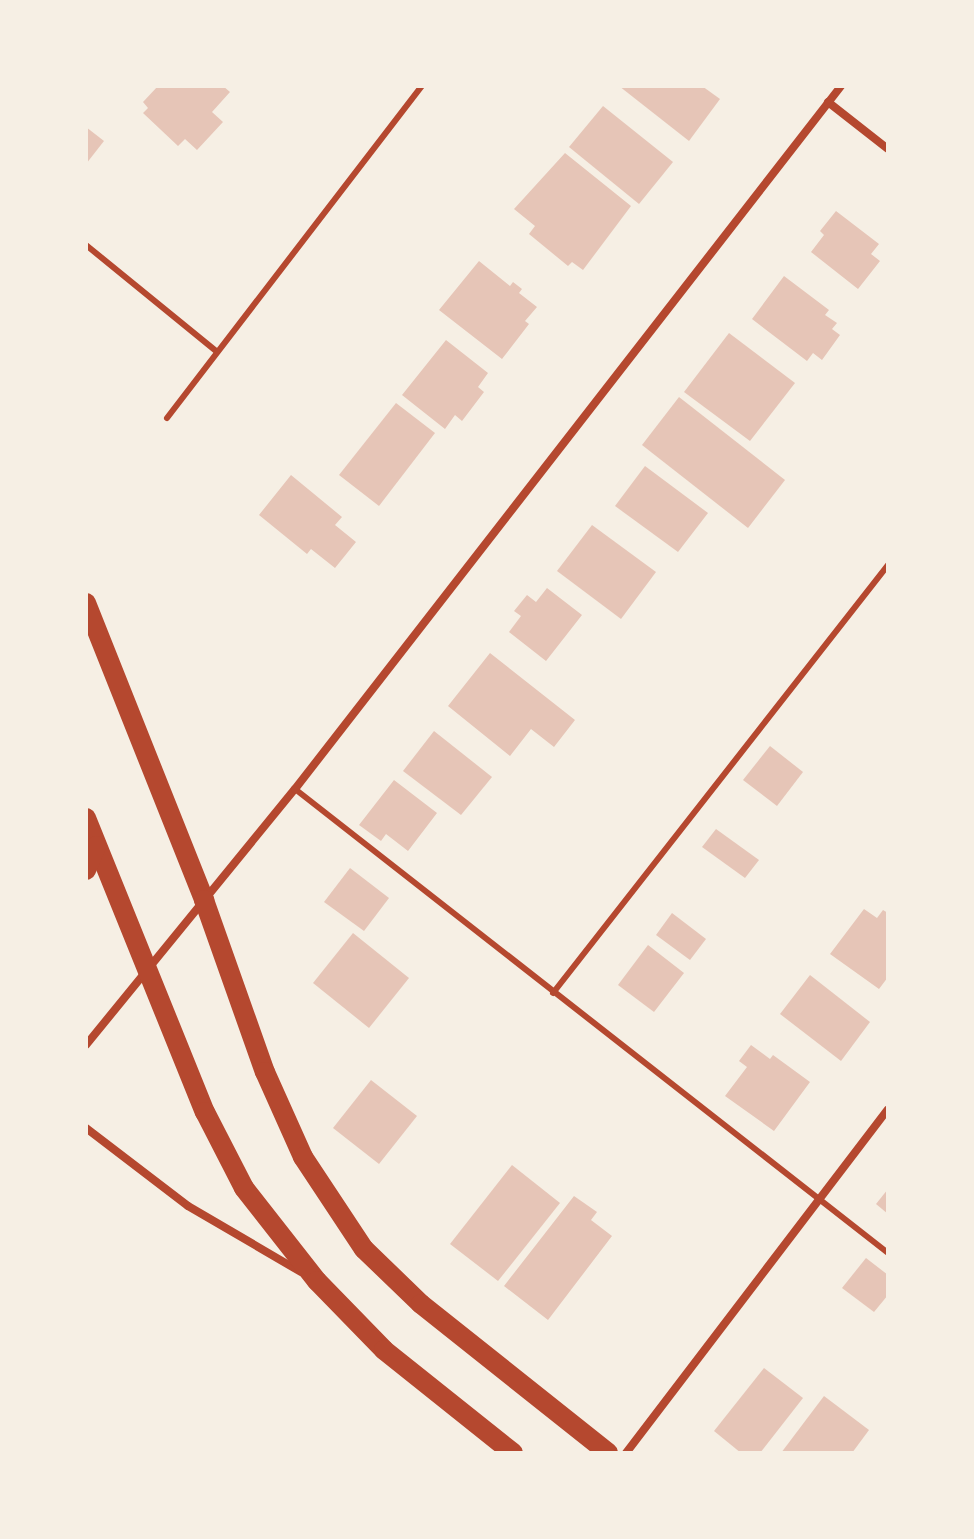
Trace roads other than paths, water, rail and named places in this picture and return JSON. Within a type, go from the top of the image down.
[{"type":"main road","points":[[86,603],[204,900],[265,1072],[303,1157],[364,1249],[421,1304],[608,1453]]},
{"type":"main road","points":[[86,818],[205,1112],[244,1188],[317,1281],[384,1350],[513,1453]]},
{"type":"main road","points":[[86,870],[96,846]]},
{"type":"street","points":[[86,1045],[90,1034],[147,970],[295,789],[841,86]]},
{"type":"street","points":[[828,102],[888,149]]},
{"type":"street","points":[[626,1453],[888,1109]]},
{"type":"street","points":[[86,1128],[188,1206],[317,1281]]},
{"type":"lane","points":[[167,418],[422,86]]},
{"type":"lane","points":[[86,245],[216,351]]},
{"type":"lane","points":[[553,993],[888,565]]},
{"type":"lane","points":[[295,789],[888,1253]]}]
